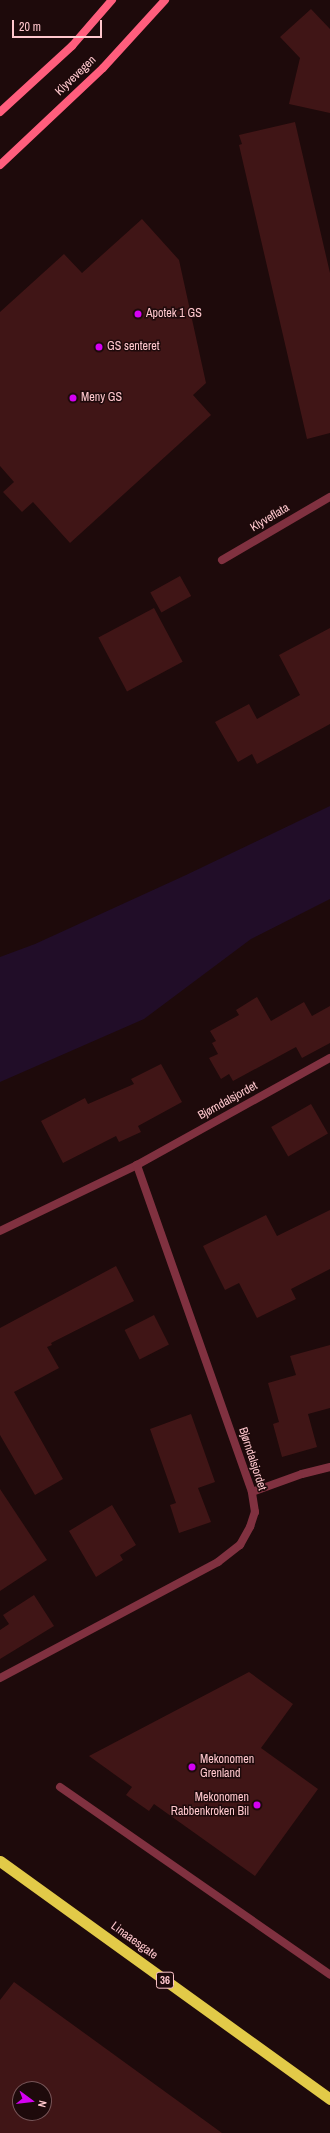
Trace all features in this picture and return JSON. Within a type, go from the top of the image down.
[{"type":"highway","name":"Linaaesgate","points":[[0,1861],[330,2099]]},
{"type":"main road","name":"Klyvevegen","points":[[0,112],[72,46],[112,0]]},
{"type":"main road","name":"Klyvevegen","points":[[0,165],[103,68],[164,0]]},
{"type":"street","name":"Klyveflata","points":[[222,560],[330,497]]},
{"type":"street","name":"Bjørndalsjordet","points":[[0,1231],[137,1165],[330,1058]]},
{"type":"street","name":"Bjørndalsjordet","points":[[0,1678],[218,1562],[240,1545],[250,1527],[254,1512],[252,1492],[137,1165]]},
{"type":"street","points":[[252,1492],[302,1474],[330,1467]]},
{"type":"street","points":[[60,1787],[330,1975]]},
{"type":"shaded area","points":[[330,806],[330,899],[251,939],[144,1019],[0,1082],[0,957],[35,944],[186,875]]},
{"type":"building","points":[[311,9],[330,29],[330,113],[289,104],[300,58],[280,37]]},
{"type":"building","points":[[295,122],[330,273],[330,433],[307,439],[239,145],[242,144],[239,135]]},
{"type":"building","name":"GS senteret","points":[[142,219],[179,260],[206,383],[193,395],[211,415],[70,543],[33,502],[22,512],[3,492],[14,482],[0,466],[0,312],[64,254],[82,273]]},
{"type":"building","points":[[180,576],[191,596],[161,613],[150,592]]},
{"type":"building","points":[[154,608],[183,662],[127,691],[98,638]]},
{"type":"building","points":[[330,628],[330,724],[257,764],[252,754],[238,762],[215,722],[249,704],[257,719],[300,695],[279,655]]},
{"type":"building","points":[[257,997],[271,1021],[304,1002],[312,1016],[330,1006],[330,1043],[302,1058],[296,1047],[233,1081],[229,1074],[221,1079],[209,1058],[218,1054],[212,1043],[216,1041],[210,1031],[239,1015],[236,1010]]},
{"type":"building","points":[[161,1064],[182,1102],[138,1126],[141,1132],[119,1142],[116,1136],[63,1163],[41,1121],[85,1098],[88,1104],[134,1084],[131,1079]]},
{"type":"building","points":[[311,1104],[328,1133],[288,1156],[271,1127]]},
{"type":"building","points":[[330,1210],[330,1269],[291,1289],[296,1299],[257,1318],[239,1283],[225,1290],[203,1246],[266,1215],[277,1236]]},
{"type":"building","points":[[116,1266],[134,1301],[51,1343],[52,1345],[47,1347],[59,1368],[14,1392],[63,1479],[35,1495],[0,1435],[0,1328]]},
{"type":"building","points":[[154,1315],[169,1344],[140,1359],[125,1330]]},
{"type":"building","points":[[330,1345],[330,1408],[308,1414],[317,1447],[282,1457],[273,1424],[279,1422],[268,1383],[296,1375],[290,1356]]},
{"type":"building","points":[[191,1414],[215,1482],[198,1488],[211,1522],[179,1533],[170,1505],[176,1503],[150,1429]]},
{"type":"building","points":[[0,1489],[47,1560],[0,1591]]},
{"type":"building","points":[[112,1505],[136,1545],[120,1555],[123,1560],[96,1577],[69,1531]]},
{"type":"building","points":[[34,1595],[54,1626],[0,1659],[0,1630],[9,1624],[3,1615]]},
{"type":"building","points":[[249,1672],[293,1704],[261,1748],[318,1789],[255,1876],[154,1804],[149,1811],[126,1795],[132,1787],[89,1756]]},
{"type":"building","points":[[14,1982],[222,2133],[0,2133],[0,2000]]},
{"type":"place","name":"Apotek 1 GS","points":[[138,314]]},
{"type":"place","name":"GS senteret","points":[[99,347]]},
{"type":"place","name":"Meny GS","points":[[73,398]]},
{"type":"place","name":"Mekonomen Grenland","points":[[192,1767]]},
{"type":"place","name":"Mekonomen Rabbenkroken Bil","points":[[257,1805]]}]
